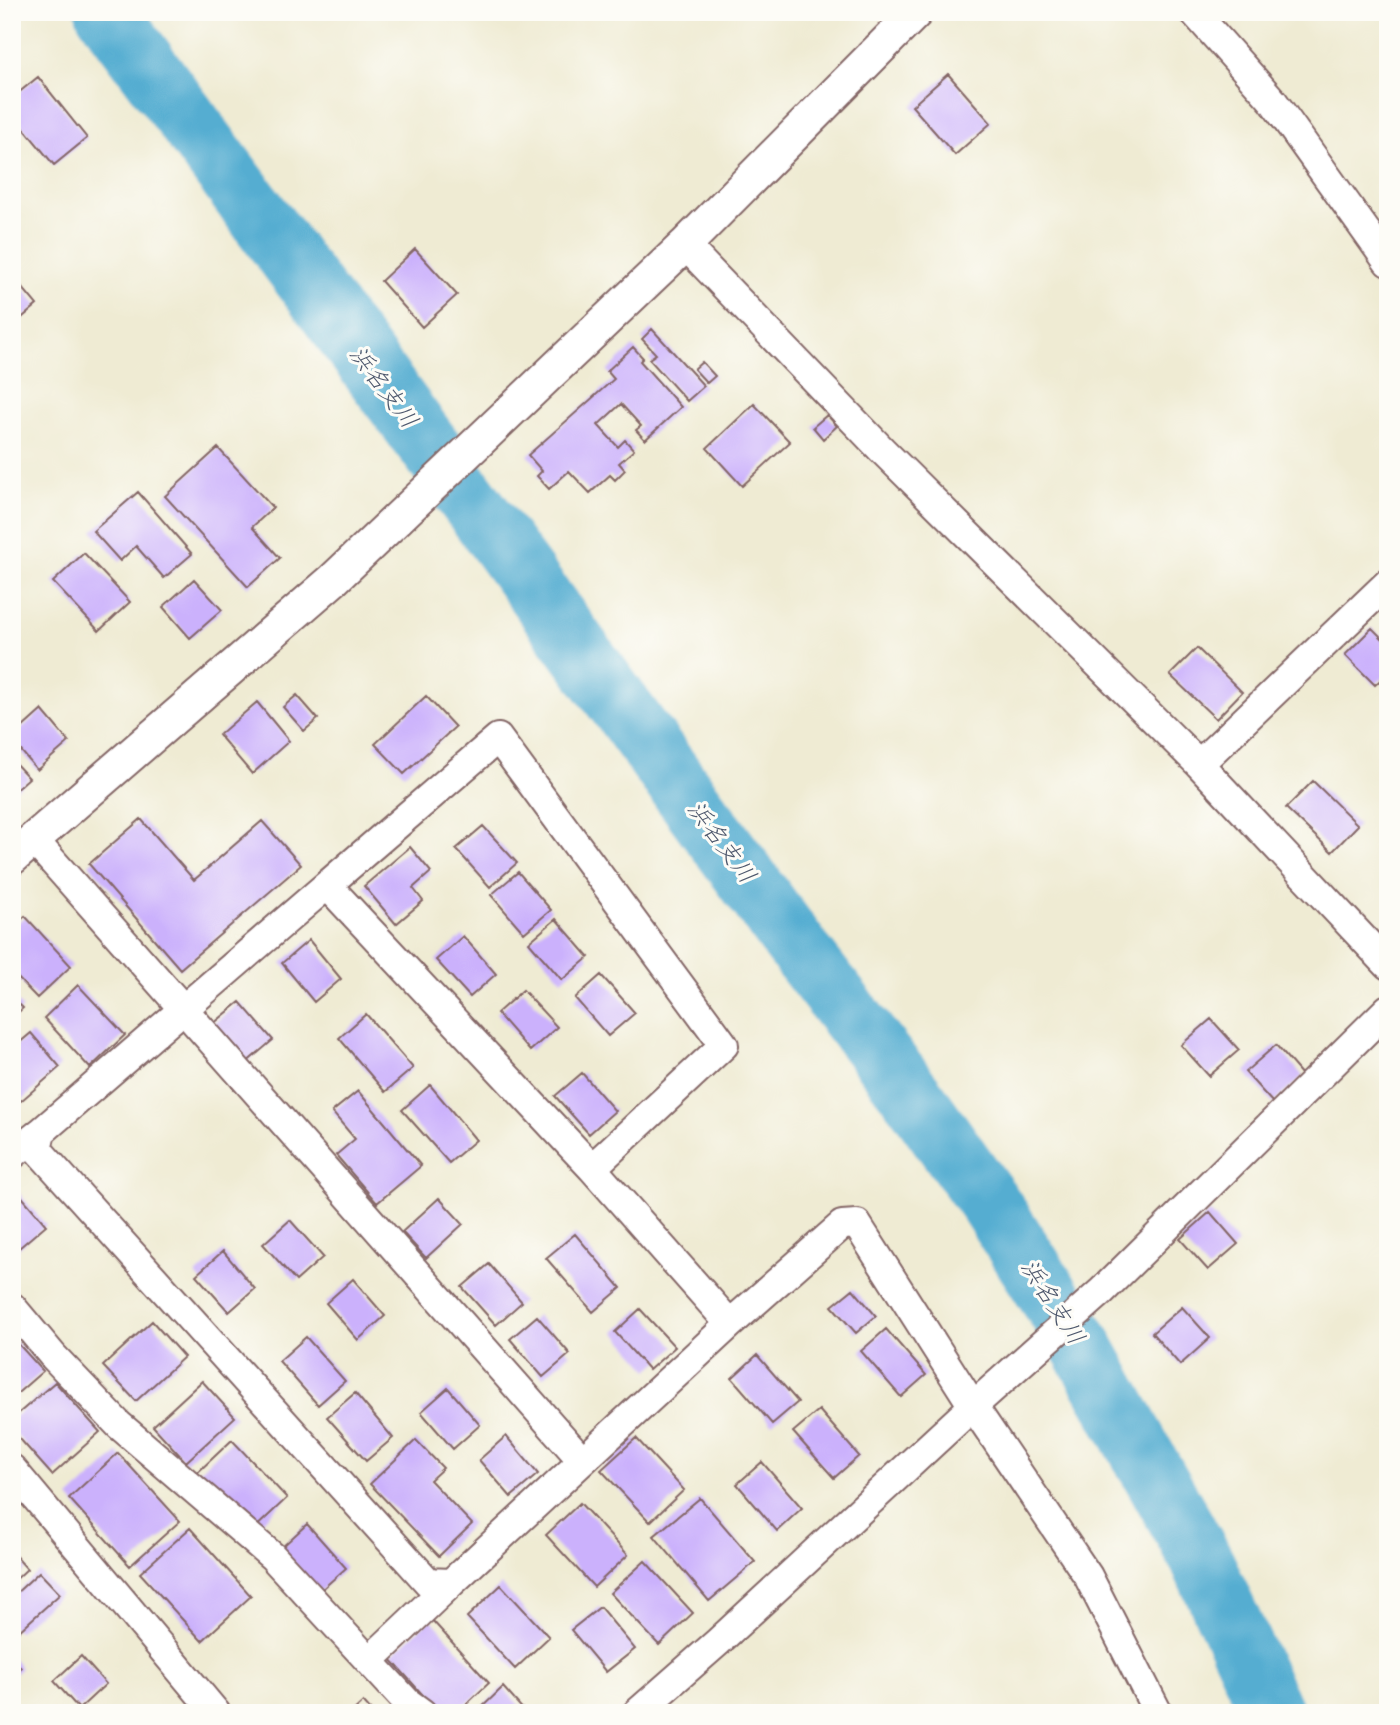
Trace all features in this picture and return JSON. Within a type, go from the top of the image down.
[{"type":"street","points":[[582,1460],[183,1009],[23,848],[333,580],[685,245],[916,12]]},
{"type":"street","points":[[1194,12],[1273,101],[1388,262]]},
{"type":"street","points":[[685,245],[881,450],[1199,764],[1388,965]]},
{"type":"street","points":[[1199,764],[1388,583]]},
{"type":"street","points":[[12,1155],[498,737],[724,1045],[592,1168]]},
{"type":"street","points":[[327,884],[592,1168],[730,1324]]},
{"type":"street","points":[[637,1713],[1102,1291],[1388,1009]]},
{"type":"street","points":[[41,1132],[37,1149],[428,1582],[451,1583]]},
{"type":"street","points":[[370,1660],[730,1324],[842,1225],[858,1224],[973,1406],[1088,1576],[1158,1713]]},
{"type":"street","points":[[12,1307],[53,1356],[119,1425],[272,1556],[407,1703],[422,1713]]},
{"type":"street","points":[[12,1469],[216,1713]]},
{"type":"building","points":[[948,74],[991,123],[955,155],[912,106]]},
{"type":"building","points":[[38,77],[87,138],[54,165],[12,114],[12,98]]},
{"type":"building","points":[[415,249],[457,295],[422,327],[381,281]]},
{"type":"building","points":[[12,275],[37,305],[12,326]]},
{"type":"building","points":[[652,329],[704,386],[687,401],[649,359],[656,354],[642,339]]},
{"type":"building","points":[[633,347],[643,358],[640,361],[681,407],[645,440],[636,430],[641,426],[621,404],[598,425],[618,447],[625,440],[634,450],[619,463],[625,470],[615,480],[610,475],[590,493],[569,471],[549,489],[537,476],[542,471],[528,455],[614,379],[607,371]]},
{"type":"building","points":[[702,362],[715,376],[707,383],[694,369]]},
{"type":"building","points":[[754,404],[790,442],[742,486],[707,448]]},
{"type":"building","points":[[827,415],[837,426],[823,439],[813,427]]},
{"type":"building","points":[[218,448],[273,508],[252,527],[280,558],[248,587],[165,496]]},
{"type":"building","points":[[138,492],[192,554],[164,578],[136,546],[120,561],[93,531]]},
{"type":"building","points":[[84,553],[130,602],[99,631],[53,582]]},
{"type":"building","points":[[194,579],[222,610],[190,638],[163,607]]},
{"type":"building","points":[[1372,628],[1388,644],[1388,673],[1375,685],[1345,655]]},
{"type":"building","points":[[1197,648],[1242,692],[1216,719],[1170,675]]},
{"type":"building","points":[[297,695],[318,719],[304,731],[283,707]]},
{"type":"building","points":[[426,696],[455,727],[404,774],[375,744]]},
{"type":"building","points":[[257,702],[289,741],[252,774],[219,735]]},
{"type":"building","points":[[42,710],[69,742],[37,770],[12,737]]},
{"type":"building","points":[[12,760],[29,778],[12,793]]},
{"type":"building","points":[[1313,781],[1358,825],[1332,852],[1286,808]]},
{"type":"building","points":[[141,819],[194,880],[262,821],[301,865],[180,969],[89,864]]},
{"type":"building","points":[[483,826],[517,863],[490,887],[456,849]]},
{"type":"building","points":[[410,847],[431,872],[413,888],[423,901],[396,924],[364,886]]},
{"type":"building","points":[[518,872],[551,910],[524,933],[491,895]]},
{"type":"building","points":[[25,916],[71,966],[37,998],[12,972],[12,928]]},
{"type":"building","points":[[556,919],[589,957],[562,980],[529,942]]},
{"type":"building","points":[[463,936],[496,974],[470,997],[436,960]]},
{"type":"building","points":[[309,940],[341,979],[314,1002],[282,963]]},
{"type":"building","points":[[601,975],[635,1013],[608,1036],[575,998]]},
{"type":"building","points":[[78,985],[125,1035],[90,1068],[44,1018]]},
{"type":"building","points":[[523,990],[557,1027],[530,1051],[497,1013]]},
{"type":"building","points":[[12,997],[23,1008],[12,1018]]},
{"type":"building","points":[[240,1002],[273,1040],[246,1063],[213,1024]]},
{"type":"building","points":[[366,1014],[413,1068],[385,1092],[339,1038]]},
{"type":"building","points":[[1211,1019],[1239,1050],[1209,1076],[1181,1045]]},
{"type":"building","points":[[31,1033],[60,1067],[21,1101],[12,1092],[12,1049]]},
{"type":"building","points":[[1276,1045],[1303,1076],[1273,1103],[1245,1072]]},
{"type":"building","points":[[582,1073],[615,1111],[589,1134],[555,1096]]},
{"type":"building","points":[[430,1085],[476,1140],[449,1163],[402,1110]]},
{"type":"building","points":[[358,1091],[421,1166],[377,1203],[336,1155],[355,1139],[332,1112]]},
{"type":"building","points":[[17,1191],[46,1225],[12,1254],[12,1196]]},
{"type":"building","points":[[439,1198],[463,1224],[426,1258],[402,1232]]},
{"type":"building","points":[[1210,1212],[1238,1244],[1208,1270],[1180,1239]]},
{"type":"building","points":[[290,1220],[323,1257],[296,1281],[263,1244]]},
{"type":"building","points":[[575,1234],[621,1288],[593,1312],[546,1258]]},
{"type":"building","points":[[223,1251],[255,1289],[229,1312],[196,1275]]},
{"type":"building","points":[[489,1264],[522,1302],[496,1325],[462,1287]]},
{"type":"building","points":[[353,1279],[385,1316],[358,1340],[326,1303]]},
{"type":"building","points":[[853,1289],[876,1316],[856,1333],[832,1306]]},
{"type":"building","points":[[1182,1307],[1210,1338],[1180,1365],[1152,1333]]},
{"type":"building","points":[[640,1309],[675,1347],[649,1370],[615,1332]]},
{"type":"building","points":[[537,1316],[570,1354],[543,1377],[510,1339]]},
{"type":"building","points":[[152,1321],[184,1357],[136,1401],[103,1366]]},
{"type":"building","points":[[886,1329],[926,1375],[901,1397],[861,1351]]},
{"type":"building","points":[[12,1337],[43,1371],[12,1398]]},
{"type":"building","points":[[306,1337],[345,1381],[318,1405],[279,1361]]},
{"type":"building","points":[[757,1355],[798,1402],[772,1424],[732,1378]]},
{"type":"building","points":[[202,1381],[235,1417],[186,1462],[153,1426]]},
{"type":"building","points":[[55,1382],[100,1432],[52,1475],[12,1430],[12,1419]]},
{"type":"building","points":[[448,1388],[480,1425],[453,1449],[421,1412]]},
{"type":"building","points":[[355,1393],[393,1438],[366,1461],[327,1417]]},
{"type":"building","points":[[819,1410],[859,1456],[834,1478],[793,1432]]},
{"type":"building","points":[[506,1436],[538,1474],[511,1497],[479,1460]]},
{"type":"building","points":[[636,1438],[684,1490],[650,1522],[601,1470]]},
{"type":"building","points":[[232,1440],[287,1498],[252,1531],[197,1473]]},
{"type":"building","points":[[416,1440],[443,1468],[430,1480],[472,1524],[439,1556],[370,1484]]},
{"type":"building","points":[[118,1453],[180,1521],[130,1566],[69,1498]]},
{"type":"building","points":[[762,1462],[802,1508],[777,1531],[737,1484]]},
{"type":"building","points":[[700,1498],[755,1562],[709,1601],[654,1536]]},
{"type":"building","points":[[580,1503],[628,1555],[594,1587],[546,1535]]},
{"type":"building","points":[[307,1524],[346,1568],[319,1592],[281,1548]]},
{"type":"building","points":[[190,1528],[251,1596],[202,1641],[140,1573]]},
{"type":"building","points":[[12,1552],[27,1569],[12,1583]]},
{"type":"building","points":[[645,1561],[693,1613],[659,1645],[610,1593]]},
{"type":"building","points":[[39,1572],[60,1594],[18,1632],[12,1626],[12,1597]]},
{"type":"building","points":[[501,1585],[549,1637],[515,1669],[467,1617]]},
{"type":"building","points":[[600,1607],[635,1649],[606,1672],[571,1630]]},
{"type":"building","points":[[431,1619],[489,1683],[457,1713],[439,1713],[389,1657]]},
{"type":"building","points":[[81,1656],[106,1684],[79,1709],[54,1681]]},
{"type":"building","points":[[12,1658],[21,1668],[12,1676]]},
{"type":"building","points":[[503,1687],[526,1713],[476,1713]]},
{"type":"building","points":[[363,1702],[373,1713],[351,1713]]},
{"type":"building","points":[[17,1705],[25,1713],[12,1713]]},
{"type":"waterway","name":"浜名支川","points":[[107,12],[805,958],[918,1103],[990,1204],[1083,1348],[1201,1559],[1272,1713]]}]
